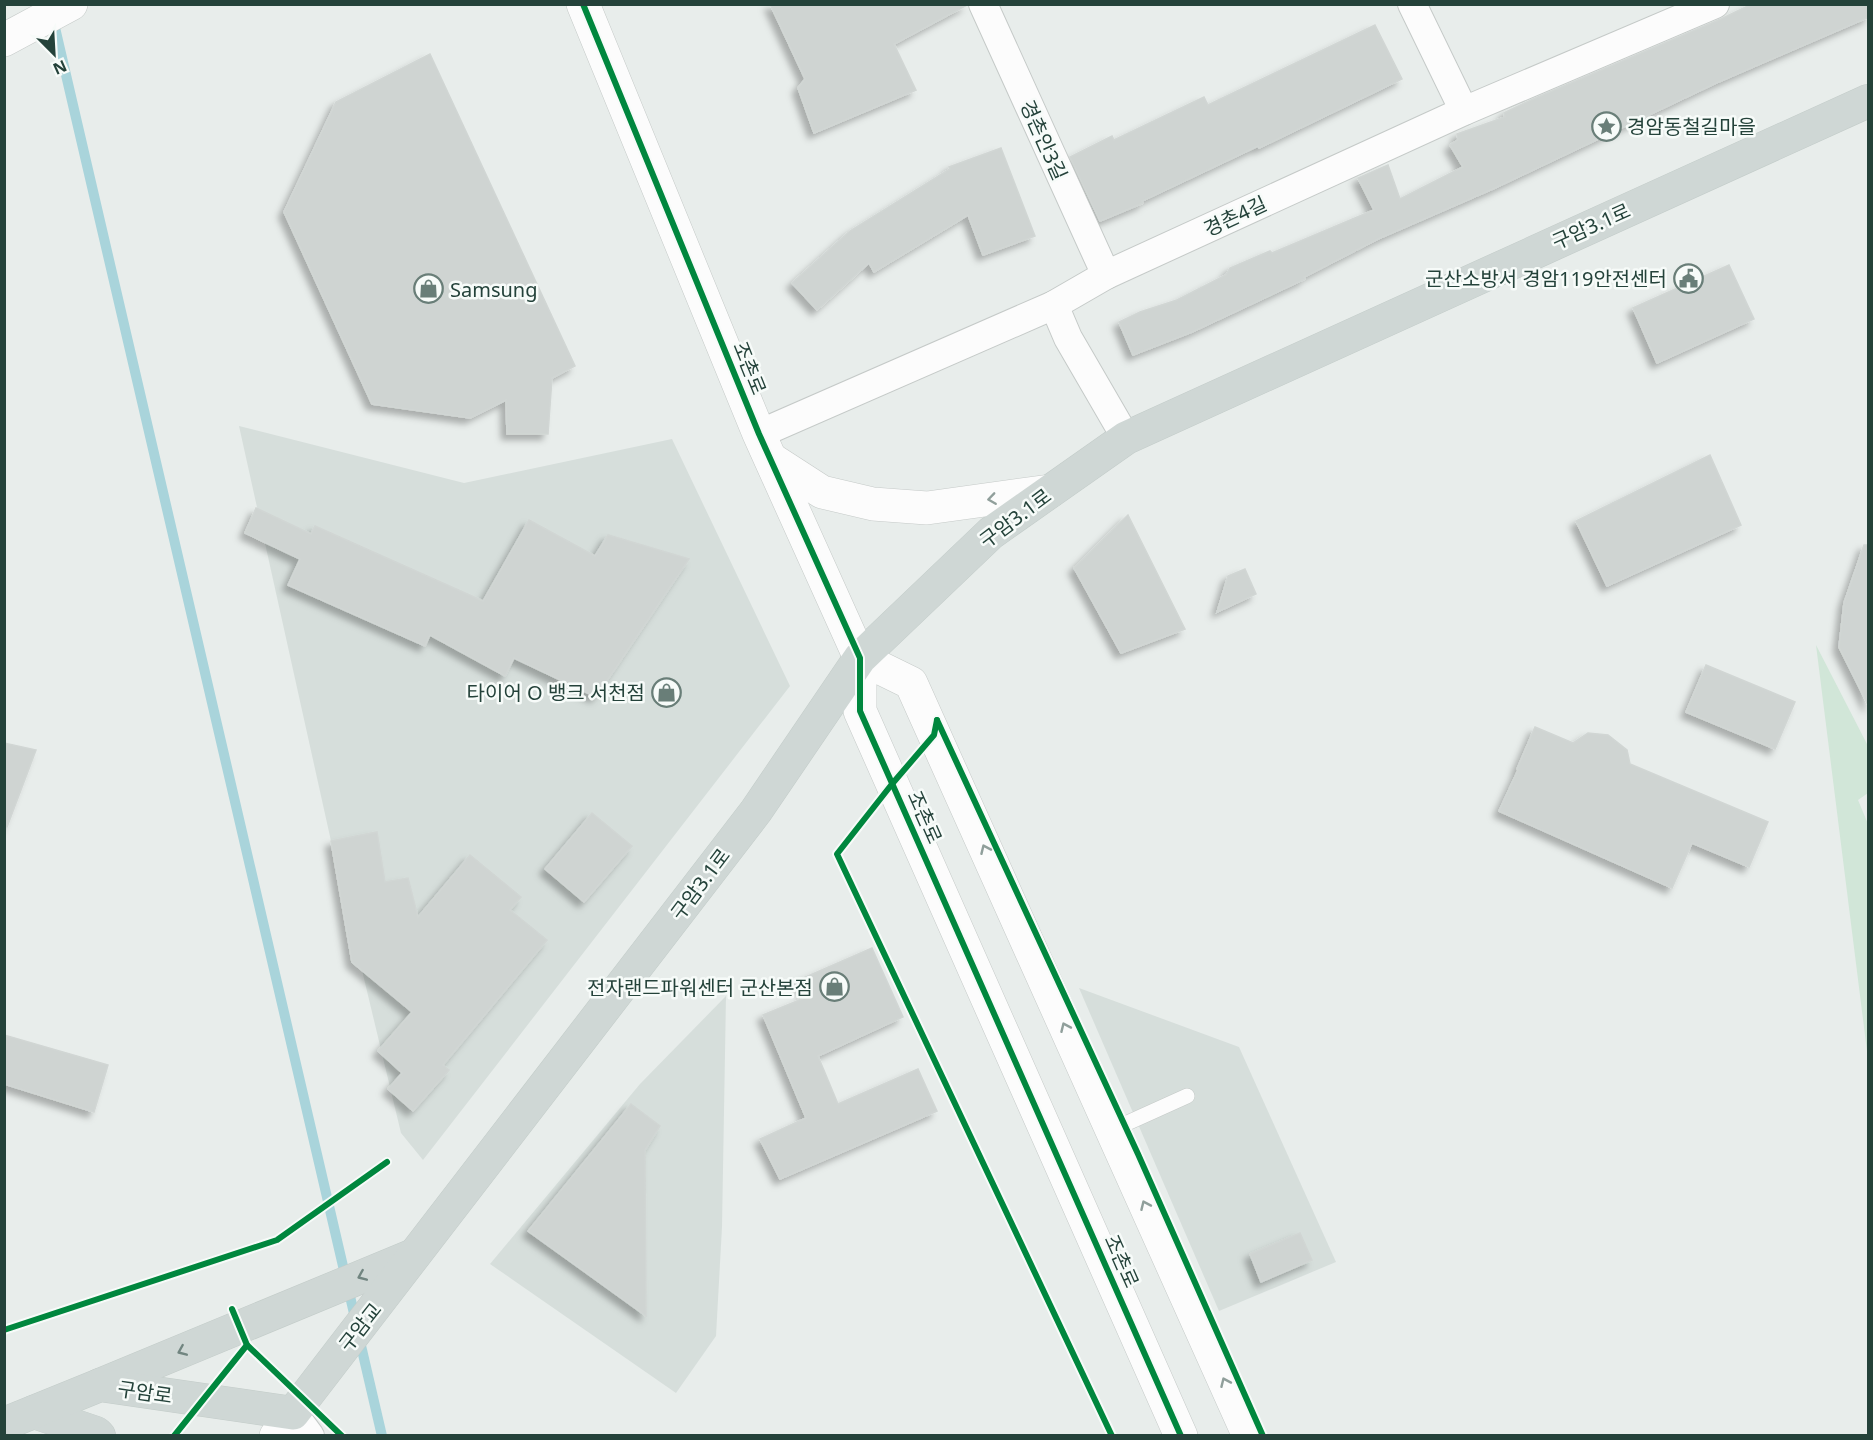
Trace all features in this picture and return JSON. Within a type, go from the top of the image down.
[{"type":"main road","name":"구암3.1로","points":[[416,1254],[756,811],[860,658],[991,533],[1126,438],[1869,100]]},
{"type":"main road","points":[[100,1385],[416,1254]]},
{"type":"main road","name":"구암교","points":[[296,1421],[416,1254]]},
{"type":"main road","name":"구암로","points":[[19,1418],[100,1385],[296,1421]]},
{"type":"main road","points":[[19,1418],[96,1433],[99,1436]]},
{"type":"street","points":[[4,40],[71,4]]},
{"type":"street","name":"조촌로","points":[[583,4],[765,447],[860,658],[860,711],[1181,1436]]},
{"type":"street","name":"경촌안3길","points":[[983,4],[1106,275]]},
{"type":"street","points":[[1412,4],[1464,111]]},
{"type":"street","name":"경촌4길","points":[[765,447],[1054,305],[1106,275],[1464,111],[1715,4]]},
{"type":"street","points":[[1054,305],[1068,338],[1126,438]]},
{"type":"street","points":[[765,447],[822,492],[873,504],[927,508],[1050,491]]},
{"type":"street","points":[[860,658],[911,683],[1249,1436]]},
{"type":"lane","points":[[1107,1120],[1125,1124],[1187,1096]]},
{"type":"shaded area","points":[[239,426],[464,483],[672,439],[790,686],[423,1160],[401,1133],[331,841]]},
{"type":"shaded area","points":[[1079,988],[1239,1047],[1336,1262],[1219,1311]]},
{"type":"shaded area","points":[[726,996],[722,1227],[716,1336],[676,1393],[490,1264],[640,1084]]},
{"type":"green space","points":[[1816,645],[1868,746],[1868,793],[1858,800],[1868,824],[1868,1059]]},
{"type":"building","points":[[770,4],[967,5],[894,44],[916,90],[814,133],[798,88],[805,79]]},
{"type":"building","points":[[1752,4],[1869,4],[1869,17],[1714,84],[1495,188],[1378,239],[1304,277],[1305,279],[1192,332],[1133,355],[1119,322],[1140,312],[1177,300],[1226,275],[1230,268],[1374,210],[1358,178],[1388,165],[1400,199],[1463,167],[1450,145],[1458,140],[1457,134],[1505,117],[1504,113],[1531,100]]},
{"type":"building","points":[[1375,25],[1402,79],[1142,201],[1143,203],[1100,221],[1070,157],[1112,136],[1114,140],[1204,97],[1208,105]]},
{"type":"building","name":"Samsung","points":[[430,54],[575,366],[552,378],[548,434],[507,434],[506,400],[470,418],[372,404],[284,212],[336,102]]},
{"type":"building","points":[[1001,148],[1035,236],[983,255],[968,215],[874,272],[869,263],[817,310],[792,283],[850,231],[950,169],[949,167]]},
{"type":"building","points":[[1729,265],[1754,319],[1657,363],[1633,308]]},
{"type":"building","points":[[1710,455],[1741,525],[1607,586],[1576,521]]},
{"type":"building","points":[[256,508],[311,534],[315,526],[483,601],[529,520],[595,556],[608,535],[689,559],[596,697],[514,658],[505,676],[430,635],[425,646],[288,585],[300,559],[245,533]]},
{"type":"building","points":[[1128,515],[1185,629],[1121,653],[1074,568]]},
{"type":"building","points":[[1864,545],[1869,545],[1869,707],[1839,647],[1844,603]]},
{"type":"building","points":[[1245,569],[1256,594],[1217,612],[1228,576]]},
{"type":"building","points":[[1706,665],[1795,702],[1775,749],[1686,712]]},
{"type":"building","points":[[1535,727],[1573,743],[1588,733],[1608,735],[1627,750],[1630,764],[1768,822],[1749,867],[1692,843],[1672,888],[1499,811]]},
{"type":"building","points":[[4,743],[36,750],[7,827],[4,827]]},
{"type":"building","points":[[592,813],[632,846],[584,902],[545,869]]},
{"type":"building","points":[[377,832],[385,882],[408,878],[418,917],[470,855],[521,897],[510,910],[547,940],[443,1065],[449,1070],[413,1111],[388,1089],[402,1073],[378,1051],[412,1012],[352,962],[331,841]]},
{"type":"building","points":[[872,948],[903,1017],[818,1056],[838,1104],[918,1069],[937,1111],[780,1179],[760,1139],[806,1118],[763,1015],[807,997],[799,980]]},
{"type":"building","points":[[4,1035],[108,1065],[94,1112],[4,1084]]},
{"type":"building","points":[[631,1104],[660,1126],[645,1150],[646,1316],[528,1231]]},
{"type":"building","points":[[1300,1233],[1312,1260],[1261,1282],[1250,1254]]},
{"type":"waterway","points":[[53,19],[356,1322]]},
{"type":"waterway","points":[[359,1337],[382,1436]]},
{"type":"cycle path","points":[[583,4],[759,434],[860,658],[860,711],[1181,1436]]},
{"type":"cycle path","points":[[937,720],[934,735],[837,854],[1112,1436]]},
{"type":"cycle path","points":[[937,720],[1138,1154],[1263,1436]]},
{"type":"cycle path","points":[[4,1330],[277,1240],[387,1162]]},
{"type":"cycle path","points":[[232,1309],[247,1345],[342,1436]]},
{"type":"cycle path","points":[[174,1436],[247,1345]]},
{"type":"place","name":"경암동철길마을","points":[[1606,126]]},
{"type":"place","name":"군산소방서 경암119안전센터","points":[[1688,278]]},
{"type":"place","name":"Samsung","points":[[429,289]]},
{"type":"place","name":"타이어 O 뱅크 서천점","points":[[666,692]]},
{"type":"place","name":"전자랜드파워센터 군산본점","points":[[834,987]]}]
